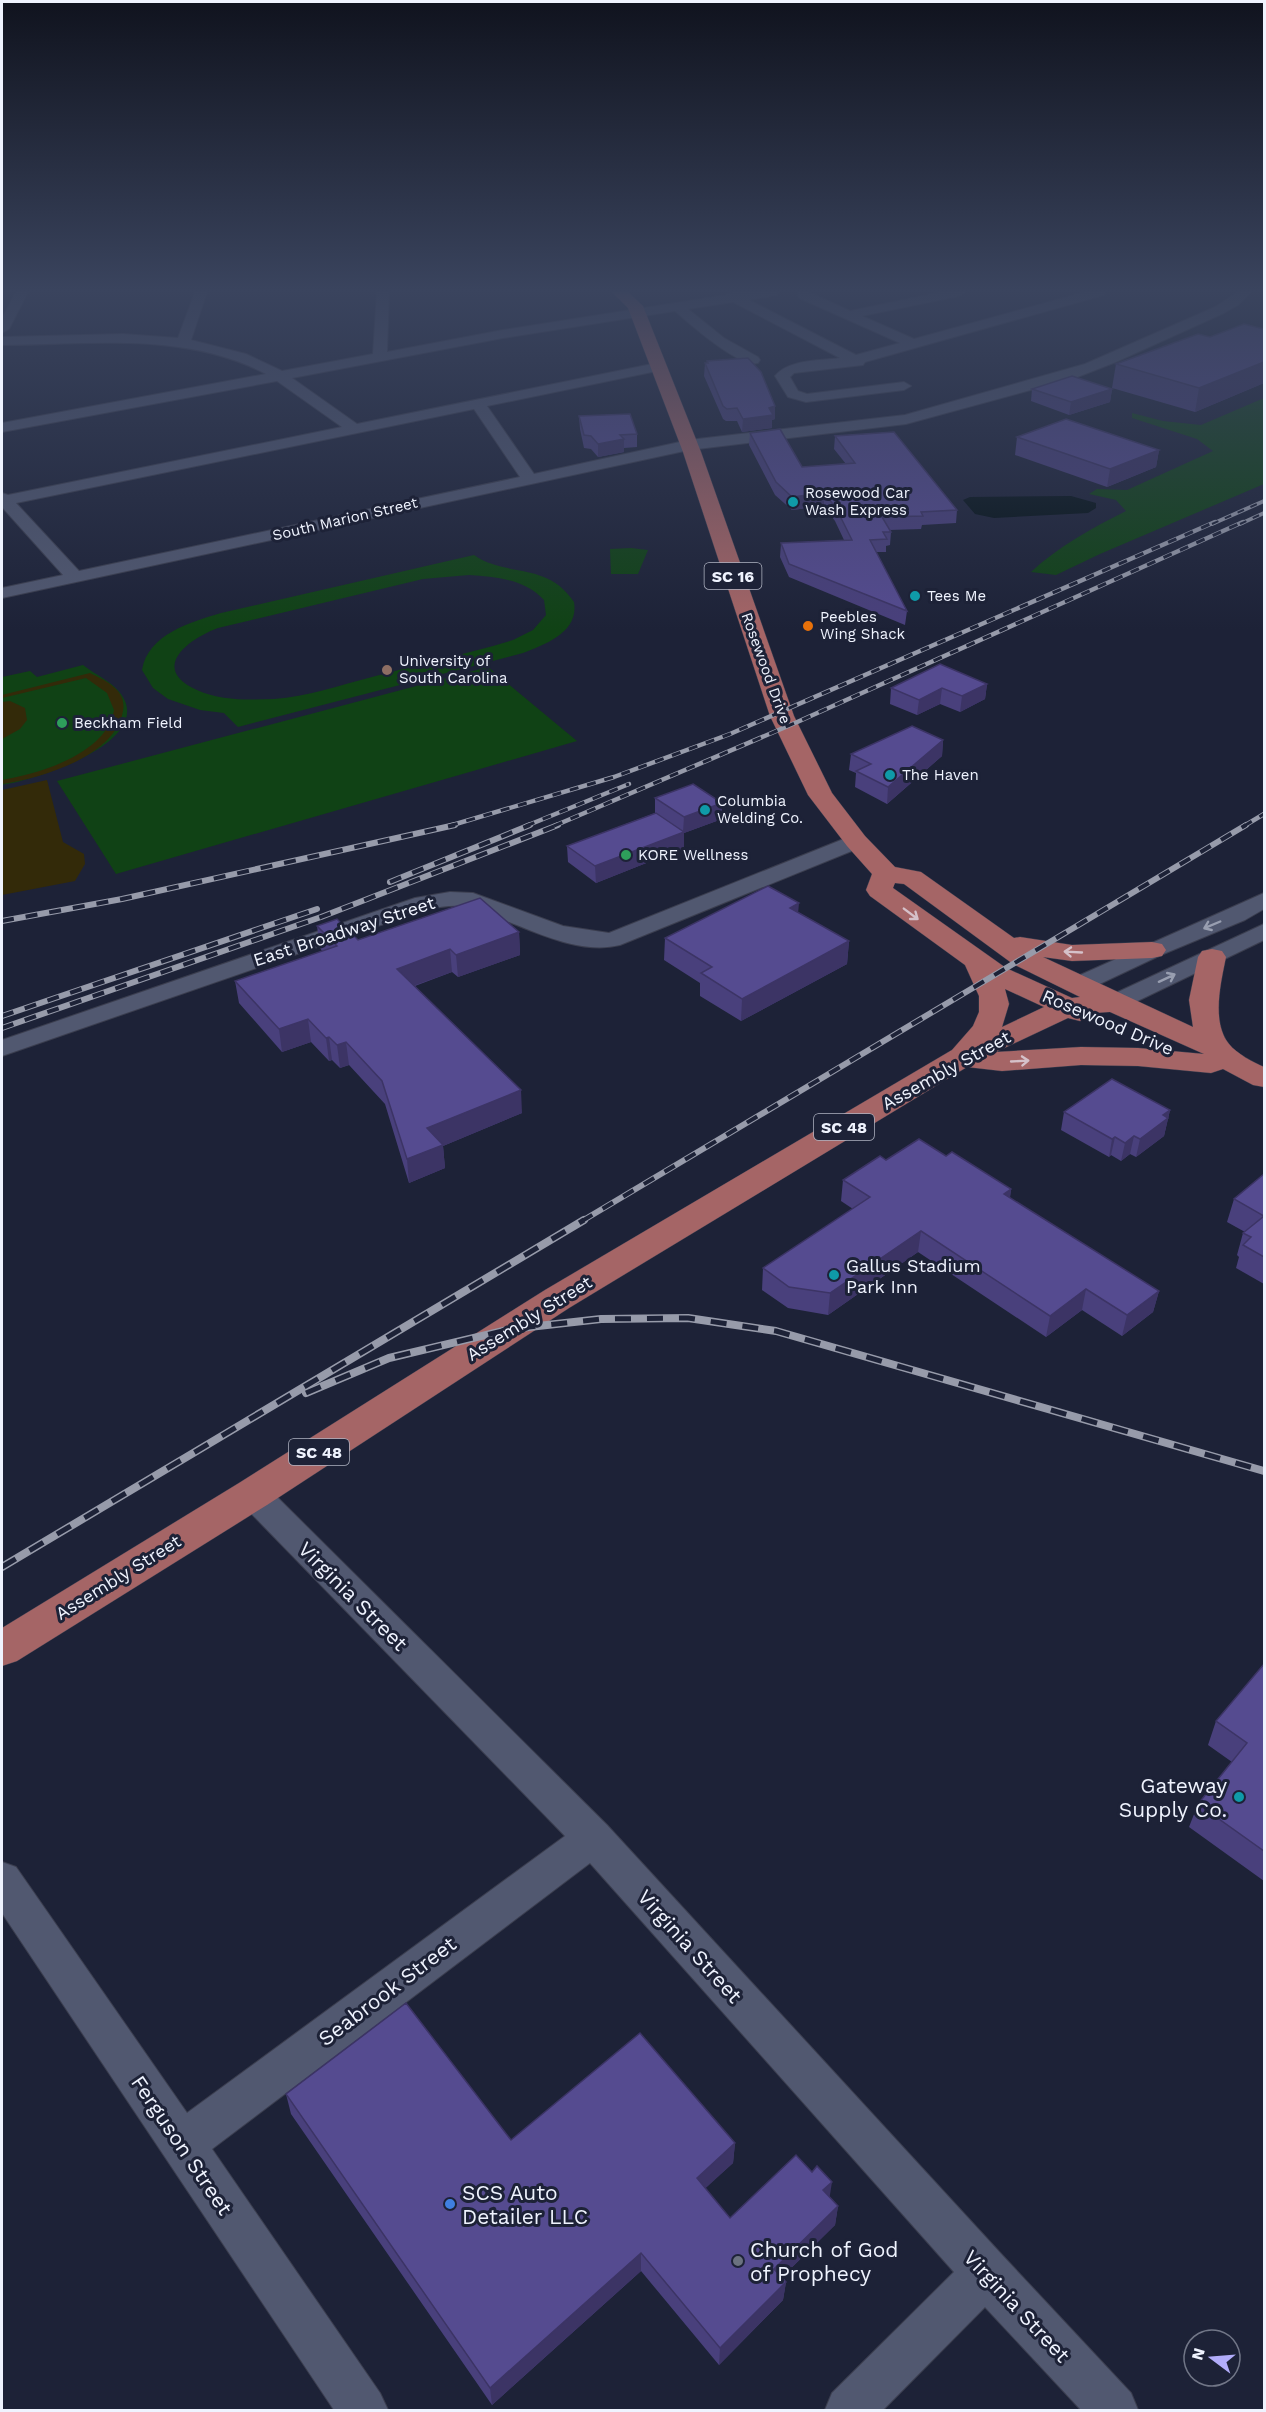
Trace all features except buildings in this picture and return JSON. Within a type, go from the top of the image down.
[{"type":"main road","name":"Rosewood Drive","points":[[672,405],[689,445],[782,716],[820,795],[856,842],[886,873],[912,878],[1073,996]]},
{"type":"main road","name":"Rosewood Drive","points":[[886,873],[879,890],[996,974],[1073,996],[1233,1064]]},
{"type":"main road","points":[[1000,942],[1072,952],[1152,950]]},
{"type":"main road","points":[[1212,957],[1203,1000],[1207,1026],[1233,1064]]},
{"type":"main road","points":[[962,1057],[989,1026],[994,1007],[993,996],[978,961]]},
{"type":"main road","name":"Assembly Street","points":[[2,1649],[253,1494],[557,1299],[962,1057],[1073,996],[1114,1003]]},
{"type":"main road","name":"Rosewood Drive","points":[[1114,1003],[1233,1064]]},
{"type":"main road","points":[[962,1057],[1002,1062],[1081,1056],[1138,1057],[1233,1064]]},
{"type":"street","points":[[2,428],[123,405]]},
{"type":"street","points":[[319,405],[353,428]]},
{"type":"street","points":[[2,500],[469,405]]},
{"type":"street","points":[[478,405],[529,478]]},
{"type":"street","points":[[940,405],[945,407]]},
{"type":"street","name":"South Marion Street","points":[[2,593],[689,445],[906,419],[954,405]]},
{"type":"street","points":[[2,500],[74,576]]},
{"type":"street","name":"East Broadway Street","points":[[2,1048],[423,903],[450,899],[472,900],[556,932],[584,938],[612,940],[856,842]]},
{"type":"street","points":[[1073,996],[1152,950],[1237,915],[1264,900]]},
{"type":"street","points":[[1114,1003],[1264,931]]},
{"type":"street","name":"Virginia Street","points":[[253,1494],[592,1838],[986,2273],[1114,2410]]},
{"type":"street","name":"Seabrook Street","points":[[182,2144],[592,1838]]},
{"type":"street","name":"Ferguson Street","points":[[2,1880],[363,2410]]},
{"type":"street","points":[[849,2410],[986,2273]]},
{"type":"green space","points":[[1249,405],[1264,405],[1264,484],[1056,575],[1031,572],[1076,538],[1126,511],[1116,500],[1089,494],[1097,489],[1127,490],[1213,451],[1197,439],[1132,418],[1132,413],[1163,421],[1201,425]]},
{"type":"green space","points":[[610,549],[648,550],[638,574],[611,574]]},
{"type":"green space","points":[[474,555],[487,562],[539,575],[552,581],[563,589],[574,602],[574,612],[566,629],[551,641],[523,653],[238,727],[224,713],[200,710],[168,699],[153,688],[142,670],[153,647],[173,631],[221,613]],"holes":[[[469,575],[500,578],[519,583],[544,600],[546,615],[533,630],[513,640],[299,696],[274,699],[225,698],[197,690],[183,682],[176,673],[175,664],[178,655],[195,639],[218,628],[423,579]]]},
{"type":"green space","name":"Beckham Field","points":[[83,665],[112,685],[122,695],[125,701],[126,717],[118,733],[102,746],[59,769],[2,785],[2,677],[30,671],[37,677]]},
{"type":"green space","points":[[488,667],[577,741],[116,874],[57,781]]},
{"type":"sand","points":[[90,673],[114,687],[122,697],[123,711],[117,727],[106,741],[91,753],[55,770],[36,777],[2,784],[2,780],[51,767],[85,750],[99,739],[109,725],[114,710],[107,693],[86,678],[2,698],[2,695]]},
{"type":"sand","points":[[10,701],[25,708],[27,720],[20,729],[2,739],[2,702]]},
{"type":"sand","points":[[47,780],[63,842],[84,854],[85,864],[75,881],[2,895],[2,790]]},
{"type":"shaded area","points":[[1071,496],[1096,503],[1096,508],[1088,513],[994,518],[975,514],[963,500],[970,497]]},
{"type":"railway","points":[[1212,524],[1264,501]]},
{"type":"railway","points":[[1240,524],[1264,513]]},
{"type":"railway","points":[[449,826],[614,777],[730,734],[1215,522]]},
{"type":"railway","points":[[554,826],[795,723],[1243,522]]},
{"type":"railway","points":[[526,826],[629,784]]},
{"type":"railway","points":[[1244,826],[1264,814]]},
{"type":"railway","points":[[2,921],[122,899],[455,825]]},
{"type":"railway","points":[[390,882],[530,825]]},
{"type":"railway","points":[[2,1028],[321,917],[558,825]]},
{"type":"railway","points":[[582,1221],[1246,825]]},
{"type":"railway","points":[[2,1016],[317,909]]},
{"type":"railway","points":[[2,1567],[584,1220]]},
{"type":"railway","points":[[306,1393],[389,1358],[511,1329],[601,1319],[688,1318],[776,1331],[1264,1471]]},
{"type":"place","name":"Rosewood Car Wash Express","points":[[793,502]]},
{"type":"place","name":"Tees Me","points":[[915,596]]},
{"type":"place","name":"Peebles Wing Shack","points":[[808,626]]},
{"type":"place","name":"University of South Carolina","points":[[387,670]]},
{"type":"place","name":"Beckham Field","points":[[62,723]]},
{"type":"place","name":"The Haven","points":[[890,775]]},
{"type":"place","name":"Columbia Welding Co.","points":[[705,810]]},
{"type":"place","name":"KORE Wellness","points":[[626,855]]},
{"type":"place","name":"Gallus Stadium Park Inn","points":[[834,1275]]},
{"type":"place","name":"Gateway Supply Co.","points":[[1239,1797]]},
{"type":"place","name":"SCS Auto Detailer LLC","points":[[450,2204]]},
{"type":"place","name":"Church of God of Prophecy","points":[[738,2261]]}]
